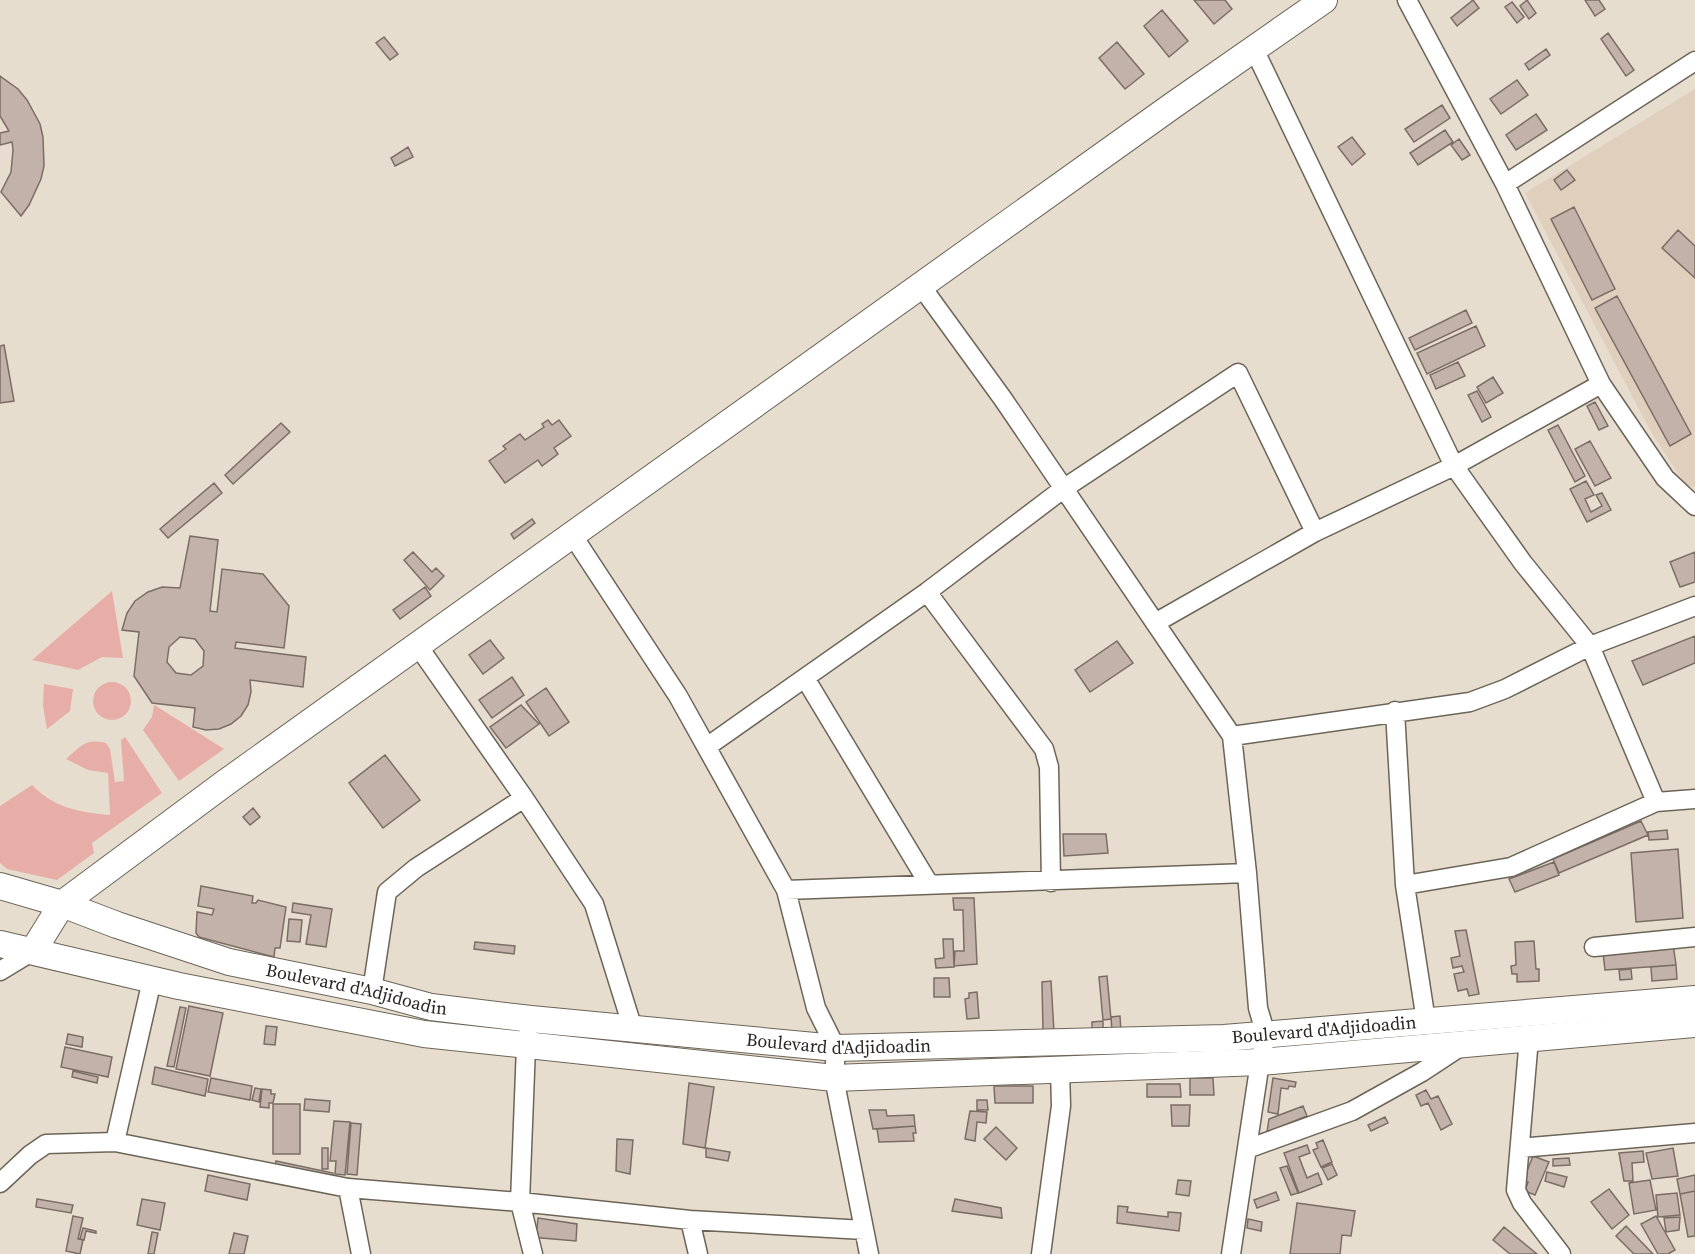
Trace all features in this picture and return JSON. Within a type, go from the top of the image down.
[{"type":"main road","points":[[33,951],[62,904],[225,783],[1162,112],[1324,0]]},
{"type":"main road","name":"Boulevard d'Adjidoadin","points":[[0,886],[62,904],[229,962],[372,991],[432,1007],[531,1019],[836,1048],[1224,1038],[1687,999]]},
{"type":"main road","name":"Boulevard d'Adjidoadin","points":[[0,944],[153,980],[424,1034],[834,1078],[1260,1062],[1685,1025]]},
{"type":"main road","points":[[1685,1025],[1687,999]]},
{"type":"street","points":[[1407,0],[1505,184],[1601,384],[1665,478],[1695,506]]},
{"type":"street","points":[[1254,49],[1454,466],[1523,563],[1590,646],[1656,802]]},
{"type":"street","points":[[1505,184],[1695,61]]},
{"type":"street","points":[[921,286],[1003,399],[1232,736],[1247,873],[1258,1008],[1266,1035],[1231,1254]]},
{"type":"street","points":[[708,746],[927,592],[1063,489],[1238,373],[1315,532]]},
{"type":"street","points":[[1155,623],[1315,532],[1454,466],[1601,384]]},
{"type":"street","points":[[573,536],[678,696],[708,746],[786,890],[816,1008],[836,1048],[834,1078],[869,1254]]},
{"type":"street","points":[[927,592],[1044,749],[1049,767],[1051,882]]},
{"type":"street","points":[[1232,736],[1470,702],[1505,688],[1590,646],[1695,606]]},
{"type":"street","points":[[418,646],[524,798],[594,904],[633,1029]]},
{"type":"street","points":[[806,678],[929,884]]},
{"type":"street","points":[[1395,711],[1405,885],[1426,1021]]},
{"type":"street","points":[[372,991],[387,892],[416,868],[524,798]]},
{"type":"street","points":[[1405,885],[1511,867],[1656,802],[1695,799]]},
{"type":"street","points":[[786,890],[1247,873]]},
{"type":"street","points":[[1594,947],[1695,937]]},
{"type":"street","points":[[0,971],[33,951]]},
{"type":"street","points":[[115,1142],[153,980]]},
{"type":"street","points":[[531,1019],[526,1046],[520,1202],[533,1254]]},
{"type":"street","points":[[1529,1038],[1516,1190],[1518,1196],[1561,1254]]},
{"type":"street","points":[[1247,1149],[1352,1111],[1422,1072],[1467,1043]]},
{"type":"street","points":[[1041,1254],[1060,1106],[1060,1069]]},
{"type":"street","points":[[1520,1148],[1695,1132]]},
{"type":"street","points":[[0,1183],[30,1155],[46,1144],[115,1142],[348,1188],[520,1202],[690,1221],[864,1230]]},
{"type":"street","points":[[348,1188],[361,1254]]},
{"type":"street","points":[[690,1221],[698,1254]]},
{"type":"shaded area","points":[[1695,89],[1695,487],[1686,486],[1650,430],[1525,193]]},
{"type":"shaded area","points":[[112,591],[123,658],[102,657],[78,670],[32,660]]},
{"type":"shaded area","points":[[112,682],[125,688],[131,701],[125,714],[112,720],[99,714],[93,701],[99,688]]},
{"type":"shaded area","points":[[44,684],[73,689],[70,711],[47,729],[43,706]]},
{"type":"shaded area","points":[[154,705],[224,749],[179,781],[143,730],[152,717]]},
{"type":"shaded area","points":[[125,737],[162,793],[92,843],[94,853],[57,880],[7,869],[0,863],[0,806],[32,785],[49,799],[68,808],[110,815],[108,773],[88,770],[66,759],[88,742],[106,743],[110,749],[115,782],[124,781],[121,740]]},
{"type":"building","points":[[1194,0],[1225,0],[1232,9],[1214,24]]},
{"type":"building","points":[[1473,0],[1479,8],[1457,26],[1451,18]]},
{"type":"building","points":[[1527,0],[1536,13],[1529,19],[1520,6]]},
{"type":"building","points":[[1585,0],[1599,0],[1605,9],[1595,16]]},
{"type":"building","points":[[1512,2],[1524,17],[1517,23],[1505,7]]},
{"type":"building","points":[[1162,10],[1188,41],[1169,57],[1144,26]]},
{"type":"building","points":[[1608,33],[1634,70],[1626,76],[1601,39]]},
{"type":"building","points":[[384,37],[398,54],[390,60],[376,43]]},
{"type":"building","points":[[1117,42],[1144,74],[1125,89],[1099,58]]},
{"type":"building","points":[[1546,49],[1550,55],[1529,70],[1525,64]]},
{"type":"building","points":[[0,76],[18,89],[27,100],[40,124],[43,137],[44,166],[41,179],[29,205],[21,216],[1,192],[11,172],[13,150],[12,142],[0,145],[0,133],[9,131],[0,116]]},
{"type":"building","points":[[1517,80],[1528,95],[1501,114],[1490,99]]},
{"type":"building","points":[[1442,105],[1450,118],[1414,142],[1405,129]]},
{"type":"building","points":[[1536,114],[1547,130],[1516,150],[1506,135]]},
{"type":"building","points":[[1445,130],[1453,142],[1418,165],[1410,153]]},
{"type":"building","points":[[1352,137],[1365,154],[1352,165],[1338,147]]},
{"type":"building","points":[[1459,139],[1470,155],[1462,160],[1451,145]]},
{"type":"building","points":[[408,147],[413,157],[395,166],[391,158]]},
{"type":"building","points":[[1567,170],[1575,180],[1561,190],[1554,180]]},
{"type":"building","points":[[1574,207],[1615,289],[1592,300],[1551,219]]},
{"type":"building","points":[[1678,230],[1695,246],[1695,278],[1662,248]]},
{"type":"building","points":[[1617,296],[1691,434],[1670,446],[1595,308]]},
{"type":"building","points":[[1466,310],[1472,323],[1415,350],[1409,338]]},
{"type":"building","points":[[1476,326],[1485,346],[1427,374],[1417,353]]},
{"type":"building","points":[[4,345],[14,401],[0,403],[0,346]]},
{"type":"building","points":[[1458,362],[1465,376],[1436,389],[1430,375]]},
{"type":"building","points":[[1493,377],[1503,393],[1486,403],[1477,387]]},
{"type":"building","points":[[1477,391],[1491,417],[1482,422],[1468,395]]},
{"type":"building","points":[[1595,402],[1608,426],[1599,430],[1587,406]]},
{"type":"building","points":[[548,420],[552,425],[559,420],[571,436],[554,448],[558,454],[542,466],[538,460],[505,483],[489,461],[506,449],[503,446],[520,434],[525,440],[544,427],[542,424]]},
{"type":"building","points":[[281,423],[290,432],[233,484],[225,475]]},
{"type":"building","points":[[1558,425],[1585,476],[1575,482],[1548,430]]},
{"type":"building","points":[[1590,441],[1611,478],[1595,486],[1575,449]]},
{"type":"building","points":[[1586,481],[1594,495],[1585,499],[1591,512],[1602,506],[1596,495],[1602,493],[1611,510],[1587,522],[1570,489]]},
{"type":"building","points":[[214,483],[222,493],[168,538],[160,529]]},
{"type":"building","points":[[532,519],[535,523],[514,539],[511,534]]},
{"type":"building","points":[[190,536],[218,540],[210,611],[217,612],[222,569],[263,574],[289,606],[284,648],[236,642],[235,648],[306,657],[303,687],[250,680],[251,692],[248,705],[241,716],[231,724],[219,729],[206,730],[193,727],[195,708],[152,703],[134,676],[139,632],[122,630],[127,613],[135,601],[148,592],[162,587],[180,588]],"holes":[[[180,637],[195,639],[204,651],[203,666],[191,675],[176,673],[167,662],[169,647]]]},
{"type":"building","points":[[413,552],[432,572],[436,568],[444,576],[430,590],[404,560]]},
{"type":"building","points":[[1695,552],[1695,582],[1680,587],[1670,562]]},
{"type":"building","points":[[425,587],[431,596],[400,619],[393,610]]},
{"type":"building","points":[[1695,636],[1695,663],[1643,685],[1632,661]]},
{"type":"building","points":[[490,640],[504,658],[483,674],[469,655]]},
{"type":"building","points":[[1117,641],[1133,663],[1090,692],[1075,670]]},
{"type":"building","points":[[512,677],[524,695],[492,718],[479,700]]},
{"type":"building","points":[[546,688],[569,722],[549,736],[526,702]]},
{"type":"building","points":[[521,705],[539,724],[506,748],[490,727]]},
{"type":"building","points":[[385,755],[420,800],[383,828],[349,783]]},
{"type":"building","points":[[253,808],[260,817],[250,825],[243,817]]},
{"type":"building","points":[[1641,821],[1648,835],[1559,873],[1553,859]]},
{"type":"building","points":[[1667,830],[1668,839],[1649,840],[1648,832]]},
{"type":"building","points":[[1063,834],[1106,834],[1108,853],[1064,856]]},
{"type":"building","points":[[1678,849],[1683,918],[1636,922],[1631,853]]},
{"type":"building","points":[[1554,862],[1559,875],[1515,892],[1509,879]]},
{"type":"building","points":[[201,886],[253,896],[252,903],[258,900],[286,907],[280,948],[275,948],[274,957],[199,937],[196,933],[197,912],[212,915],[214,909],[198,906]]},
{"type":"building","points":[[953,898],[974,898],[977,964],[954,966],[955,951],[964,951],[963,910],[954,910]]},
{"type":"building","points":[[293,903],[332,909],[326,947],[306,944],[311,915],[292,912]]},
{"type":"building","points":[[289,919],[302,920],[300,942],[287,941]]},
{"type":"building","points":[[1466,930],[1479,994],[1469,996],[1467,989],[1458,991],[1454,974],[1464,972],[1462,966],[1453,968],[1451,958],[1460,956],[1455,931]]},
{"type":"building","points":[[943,939],[953,939],[954,967],[936,968],[935,959],[944,958]]},
{"type":"building","points":[[1534,941],[1539,981],[1517,982],[1517,974],[1512,974],[1511,966],[1516,965],[1515,942]]},
{"type":"building","points":[[475,942],[515,946],[514,954],[474,949]]},
{"type":"building","points":[[1673,944],[1676,965],[1605,970],[1603,953]]},
{"type":"building","points":[[1676,965],[1677,979],[1652,981],[1651,967]]},
{"type":"building","points":[[1631,969],[1632,979],[1620,980],[1619,970]]},
{"type":"building","points":[[1107,976],[1111,1019],[1103,1020],[1099,977]]},
{"type":"building","points":[[934,978],[949,978],[950,997],[934,997]]},
{"type":"building","points":[[1051,981],[1054,1032],[1043,1033],[1042,982]]},
{"type":"building","points":[[977,992],[979,1018],[967,1019],[965,999],[969,998],[969,993]]},
{"type":"building","points":[[189,1006],[223,1013],[210,1076],[176,1069]]},
{"type":"building","points":[[180,1007],[186,1008],[174,1067],[167,1066]]},
{"type":"building","points":[[1120,1016],[1121,1032],[1112,1032],[1111,1017]]},
{"type":"building","points":[[1103,1021],[1103,1030],[1092,1030],[1092,1022]]},
{"type":"building","points":[[266,1026],[277,1027],[275,1045],[264,1044]]},
{"type":"building","points":[[68,1034],[83,1037],[82,1047],[66,1044]]},
{"type":"building","points":[[65,1047],[112,1057],[108,1077],[61,1067]]},
{"type":"building","points":[[155,1067],[208,1079],[205,1096],[152,1084]]},
{"type":"building","points":[[73,1071],[98,1077],[97,1083],[72,1077]]},
{"type":"building","points":[[211,1078],[252,1086],[250,1100],[208,1092]]},
{"type":"building","points":[[1190,1078],[1213,1078],[1214,1095],[1190,1095]]},
{"type":"building","points":[[1273,1078],[1296,1082],[1295,1087],[1281,1088],[1278,1114],[1268,1112]]},
{"type":"building","points":[[689,1083],[714,1087],[705,1148],[683,1144]]},
{"type":"building","points":[[1147,1084],[1180,1084],[1181,1097],[1147,1097]]},
{"type":"building","points":[[994,1086],[1033,1086],[1033,1103],[995,1103]]},
{"type":"building","points":[[255,1088],[261,1089],[259,1102],[252,1100]]},
{"type":"building","points":[[262,1089],[271,1090],[271,1094],[275,1094],[273,1103],[269,1103],[269,1108],[260,1107]]},
{"type":"building","points":[[1426,1090],[1431,1099],[1438,1096],[1452,1124],[1441,1130],[1428,1103],[1421,1106],[1416,1095]]},
{"type":"building","points":[[305,1099],[330,1101],[329,1112],[304,1110]]},
{"type":"building","points":[[977,1100],[987,1100],[988,1110],[977,1110]]},
{"type":"building","points":[[273,1104],[300,1104],[300,1154],[273,1154]]},
{"type":"building","points":[[1171,1105],[1190,1105],[1189,1126],[1172,1126]]},
{"type":"building","points":[[1303,1106],[1307,1116],[1267,1132],[1269,1119]]},
{"type":"building","points":[[869,1110],[886,1110],[887,1116],[914,1115],[915,1126],[873,1129]]},
{"type":"building","points":[[970,1111],[987,1112],[986,1123],[977,1122],[975,1141],[965,1139]]},
{"type":"building","points":[[1385,1117],[1388,1123],[1371,1131],[1368,1125]]},
{"type":"building","points":[[334,1121],[350,1122],[345,1175],[335,1174],[336,1161],[330,1161]]},
{"type":"building","points":[[351,1123],[361,1124],[357,1175],[347,1174]]},
{"type":"building","points":[[915,1126],[914,1141],[879,1142],[877,1129]]},
{"type":"building","points":[[996,1127],[1017,1148],[1006,1160],[984,1139]]},
{"type":"building","points":[[617,1139],[633,1140],[630,1174],[616,1171]]},
{"type":"building","points":[[1323,1140],[1332,1162],[1321,1167],[1313,1150],[1318,1148],[1316,1143]]},
{"type":"building","points":[[1307,1145],[1310,1153],[1299,1157],[1307,1178],[1318,1173],[1322,1184],[1299,1193],[1284,1153]]},
{"type":"building","points":[[322,1148],[328,1148],[328,1169],[322,1169]]},
{"type":"building","points":[[706,1148],[730,1152],[728,1161],[706,1157]]},
{"type":"building","points":[[1673,1148],[1678,1176],[1652,1179],[1646,1153]]},
{"type":"building","points":[[1643,1151],[1644,1162],[1632,1163],[1633,1181],[1624,1181],[1619,1153]]},
{"type":"building","points":[[1533,1156],[1549,1162],[1535,1195],[1525,1191],[1528,1182],[1523,1181]]},
{"type":"building","points":[[1569,1158],[1570,1165],[1553,1166],[1553,1159]]},
{"type":"building","points":[[276,1161],[333,1173],[332,1181],[275,1169]]},
{"type":"building","points":[[1332,1164],[1337,1175],[1328,1180],[1322,1168]]},
{"type":"building","points":[[1287,1166],[1298,1193],[1291,1195],[1280,1168]]},
{"type":"building","points":[[1547,1172],[1567,1177],[1564,1187],[1545,1181]]},
{"type":"building","points":[[208,1175],[250,1184],[247,1200],[205,1191]]},
{"type":"building","points":[[1695,1175],[1695,1191],[1680,1194],[1677,1179]]},
{"type":"building","points":[[1178,1180],[1191,1181],[1189,1196],[1176,1194]]},
{"type":"building","points":[[1650,1180],[1656,1210],[1634,1214],[1629,1183]]},
{"type":"building","points":[[1609,1189],[1629,1215],[1612,1229],[1591,1202]]},
{"type":"building","points":[[1695,1191],[1695,1236],[1688,1237],[1680,1194]]},
{"type":"building","points":[[1276,1192],[1279,1200],[1257,1208],[1254,1200]]},
{"type":"building","points":[[1677,1193],[1680,1215],[1658,1217],[1656,1195]]},
{"type":"building","points":[[37,1199],[73,1205],[71,1213],[36,1207]]},
{"type":"building","points":[[142,1199],[165,1203],[160,1230],[137,1225]]},
{"type":"building","points":[[955,1199],[1001,1208],[1002,1218],[952,1211]]},
{"type":"building","points":[[1297,1203],[1355,1211],[1351,1236],[1342,1235],[1340,1254],[1290,1254]]},
{"type":"building","points":[[1118,1206],[1128,1207],[1127,1212],[1168,1217],[1168,1212],[1181,1213],[1179,1231],[1117,1223]]},
{"type":"building","points":[[73,1216],[83,1218],[78,1239],[83,1240],[80,1254],[66,1251]]},
{"type":"building","points":[[1656,1216],[1675,1250],[1668,1254],[1658,1254],[1641,1224]]},
{"type":"building","points":[[1680,1217],[1679,1230],[1666,1232],[1664,1218]]},
{"type":"building","points":[[538,1218],[577,1224],[576,1241],[530,1237],[531,1227],[537,1228]]},
{"type":"building","points":[[1248,1219],[1262,1222],[1261,1231],[1247,1228]]},
{"type":"building","points":[[1626,1226],[1653,1254],[1634,1254],[1616,1236]]},
{"type":"building","points":[[1504,1227],[1537,1254],[1510,1254],[1493,1240]]},
{"type":"building","points":[[83,1228],[96,1231],[96,1233],[86,1231],[84,1240],[80,1239]]},
{"type":"building","points":[[152,1232],[158,1233],[154,1254],[148,1254]]},
{"type":"building","points":[[234,1233],[248,1236],[244,1254],[229,1254]]}]
